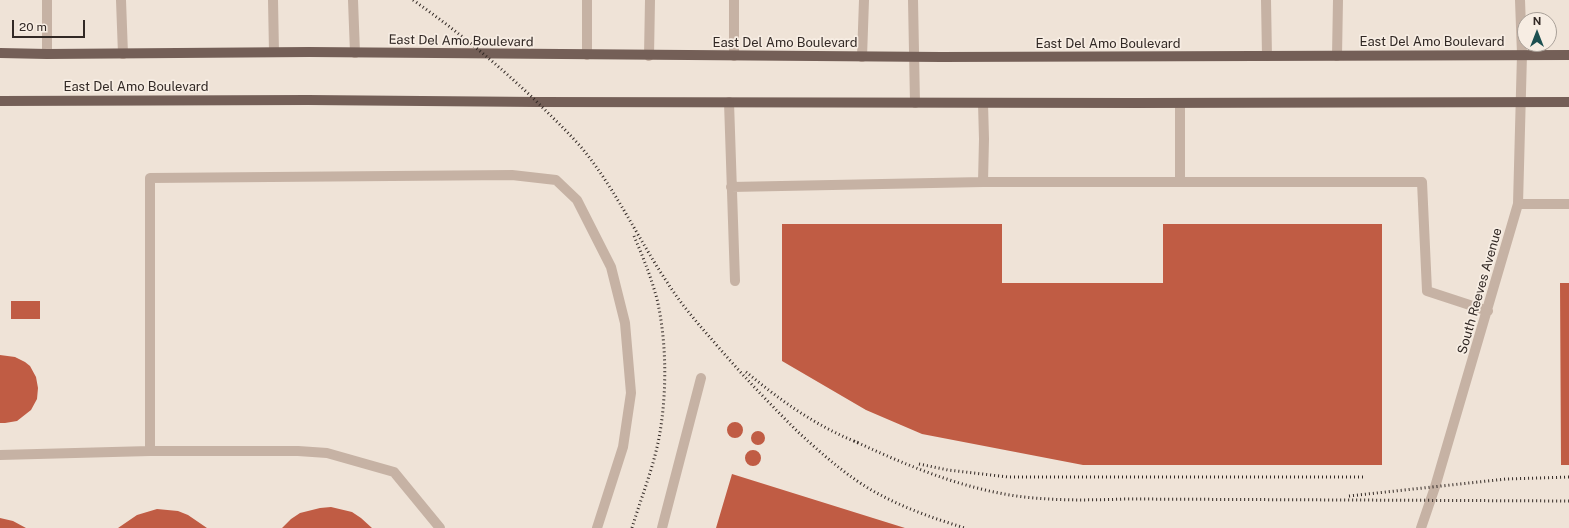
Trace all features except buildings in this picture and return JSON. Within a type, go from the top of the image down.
[{"type":"main road","name":"East Del Amo Boulevard","points":[[0,54],[274,52],[649,56],[1337,56],[1522,54],[1569,56]]},
{"type":"main road","name":"East Del Amo Boulevard","points":[[0,101],[308,100],[915,103],[1569,102]]},
{"type":"lane","points":[[47,0],[47,54]]},
{"type":"lane","points":[[121,0],[123,54]]},
{"type":"lane","points":[[273,0],[274,52]]},
{"type":"lane","points":[[353,0],[355,53]]},
{"type":"lane","points":[[587,0],[587,55]]},
{"type":"lane","points":[[649,56],[650,0]]},
{"type":"lane","points":[[734,0],[734,56]]},
{"type":"lane","points":[[862,56],[864,0]]},
{"type":"lane","points":[[913,0],[915,103]]},
{"type":"lane","points":[[1266,0],[1267,56]]},
{"type":"lane","points":[[1337,56],[1338,0]]},
{"type":"lane","name":"South Reeves Avenue","points":[[1421,528],[1436,487],[1518,204],[1522,54],[1520,0]]},
{"type":"lane","points":[[729,102],[735,281]]},
{"type":"lane","points":[[983,103],[983,182]]},
{"type":"lane","points":[[1180,103],[1180,182]]},
{"type":"lane","points":[[150,451],[150,178],[512,175],[556,180],[577,200],[611,267],[625,323],[631,393],[623,447],[597,528]]},
{"type":"lane","points":[[731,186],[983,182],[1422,182],[1427,291],[1488,311]]},
{"type":"lane","points":[[1518,204],[1569,204]]},
{"type":"lane","points":[[662,528],[701,378]]},
{"type":"lane","points":[[0,455],[150,451],[298,451],[327,453],[346,457],[394,472],[440,528]]},
{"type":"railway","points":[[413,0],[460,35],[505,73],[534,99],[581,147],[605,179],[656,265],[685,308],[768,402],[798,432],[840,469],[868,488],[915,511],[965,528]]},
{"type":"railway","points":[[632,528],[659,438],[665,386],[663,333],[657,299],[647,267],[634,236]]},
{"type":"railway","points":[[746,372],[772,393],[814,421],[843,437],[859,443]]},
{"type":"railway","points":[[854,441],[937,476],[980,489],[1024,497],[1076,500],[1569,501]]},
{"type":"railway","points":[[919,464],[948,470],[1008,477],[1364,477]]},
{"type":"railway","points":[[1349,496],[1506,479],[1569,477]]}]
